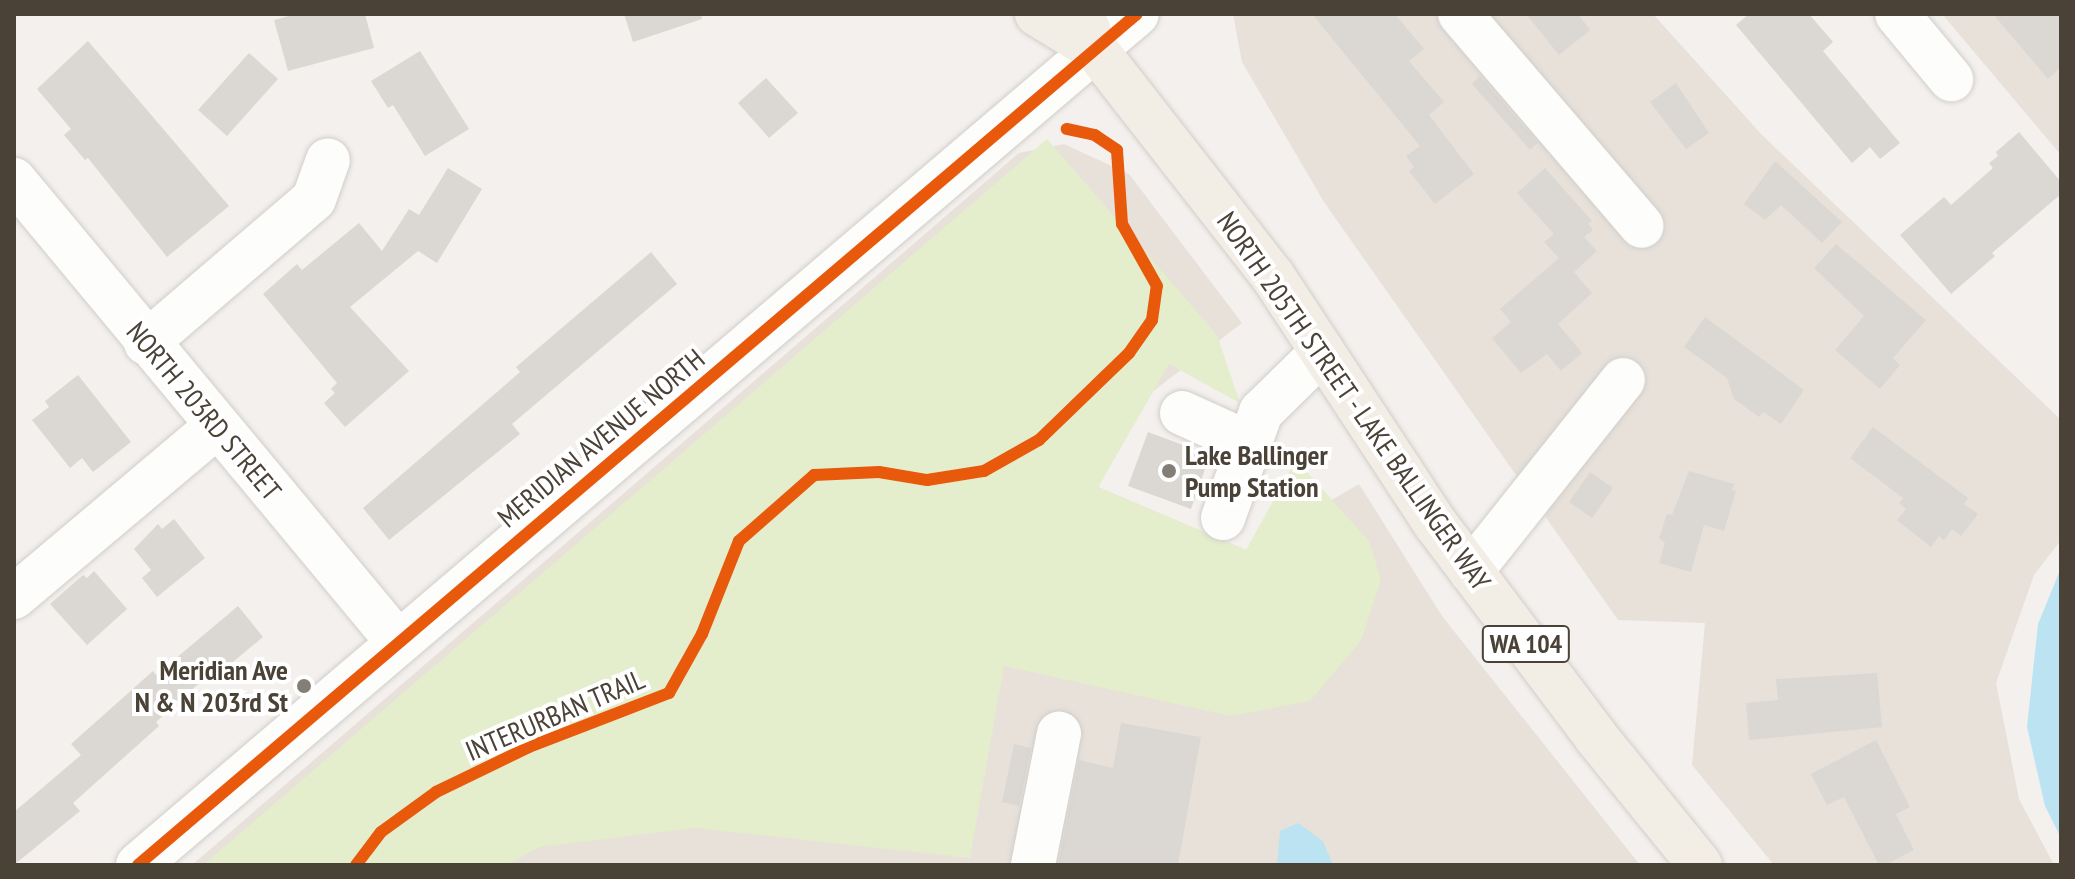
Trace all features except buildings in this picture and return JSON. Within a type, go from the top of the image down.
[{"type":"main road","name":"NORTH 205TH STREET - LAKE BALLINGER WAY","points":[[1037,14],[1089,32],[1272,275],[1435,523],[1596,737],[1700,865]]},
{"type":"street","name":"MERIDIAN AVENUE NORTH","points":[[138,865],[1089,32],[1137,14]]},
{"type":"street","points":[[1460,14],[1642,226]]},
{"type":"street","points":[[1897,14],[1951,79]]},
{"type":"street","points":[[146,343],[314,199],[328,160]]},
{"type":"street","name":"NORTH 203RD STREET","points":[[14,180],[146,343],[397,641]]},
{"type":"street","points":[[1223,518],[1261,412],[1322,352]]},
{"type":"street","points":[[1471,571],[1623,380]]},
{"type":"street","points":[[1182,413],[1250,444]]},
{"type":"street","points":[[14,597],[217,426]]},
{"type":"street","points":[[1033,865],[1059,734]]},
{"type":"path","points":[[1067,129],[1095,135],[1117,150],[1116,166]]},
{"type":"shaded area","points":[[1233,14],[1653,14],[1762,135],[2061,420],[2061,540],[2034,575],[1996,683],[2019,799],[2054,865],[1774,865],[1692,765],[1705,623],[1618,620],[1324,202],[1242,62]]},
{"type":"shaded area","points":[[1942,14],[2061,14],[2061,155]]},
{"type":"shaded area","points":[[1064,144],[1129,174],[1242,323],[1152,392],[1098,487],[1246,550],[1359,484],[1442,616],[1640,865],[192,865],[1019,153]]},
{"type":"green space","points":[[1047,139],[1217,335],[1240,403],[1169,364],[1098,487],[1246,550],[1296,460],[1369,541],[1381,580],[1361,641],[1310,701],[1231,716],[1004,666],[970,858],[695,828],[539,847],[507,865],[203,865]]},
{"type":"water","points":[[2061,568],[2061,838],[2045,806],[2027,727],[2038,624]]},
{"type":"water","points":[[1298,823],[1323,841],[1333,865],[1277,865],[1280,831]]},
{"type":"cycle path","points":[[138,865],[1137,14]]},
{"type":"cycle path","name":"INTERURBAN TRAIL","points":[[356,865],[381,832],[436,792],[529,747],[669,693],[702,634],[739,541],[814,475],[879,472],[927,480],[984,471],[1039,440],[1129,353],[1152,320],[1157,286],[1122,224],[1117,150],[1095,135],[1067,129]]},
{"type":"place","name":"Lake Ballinger Pump Station","points":[[1169,471]]},
{"type":"place","name":"Meridian Ave N & N 203rd St","points":[[304,686]]}]
